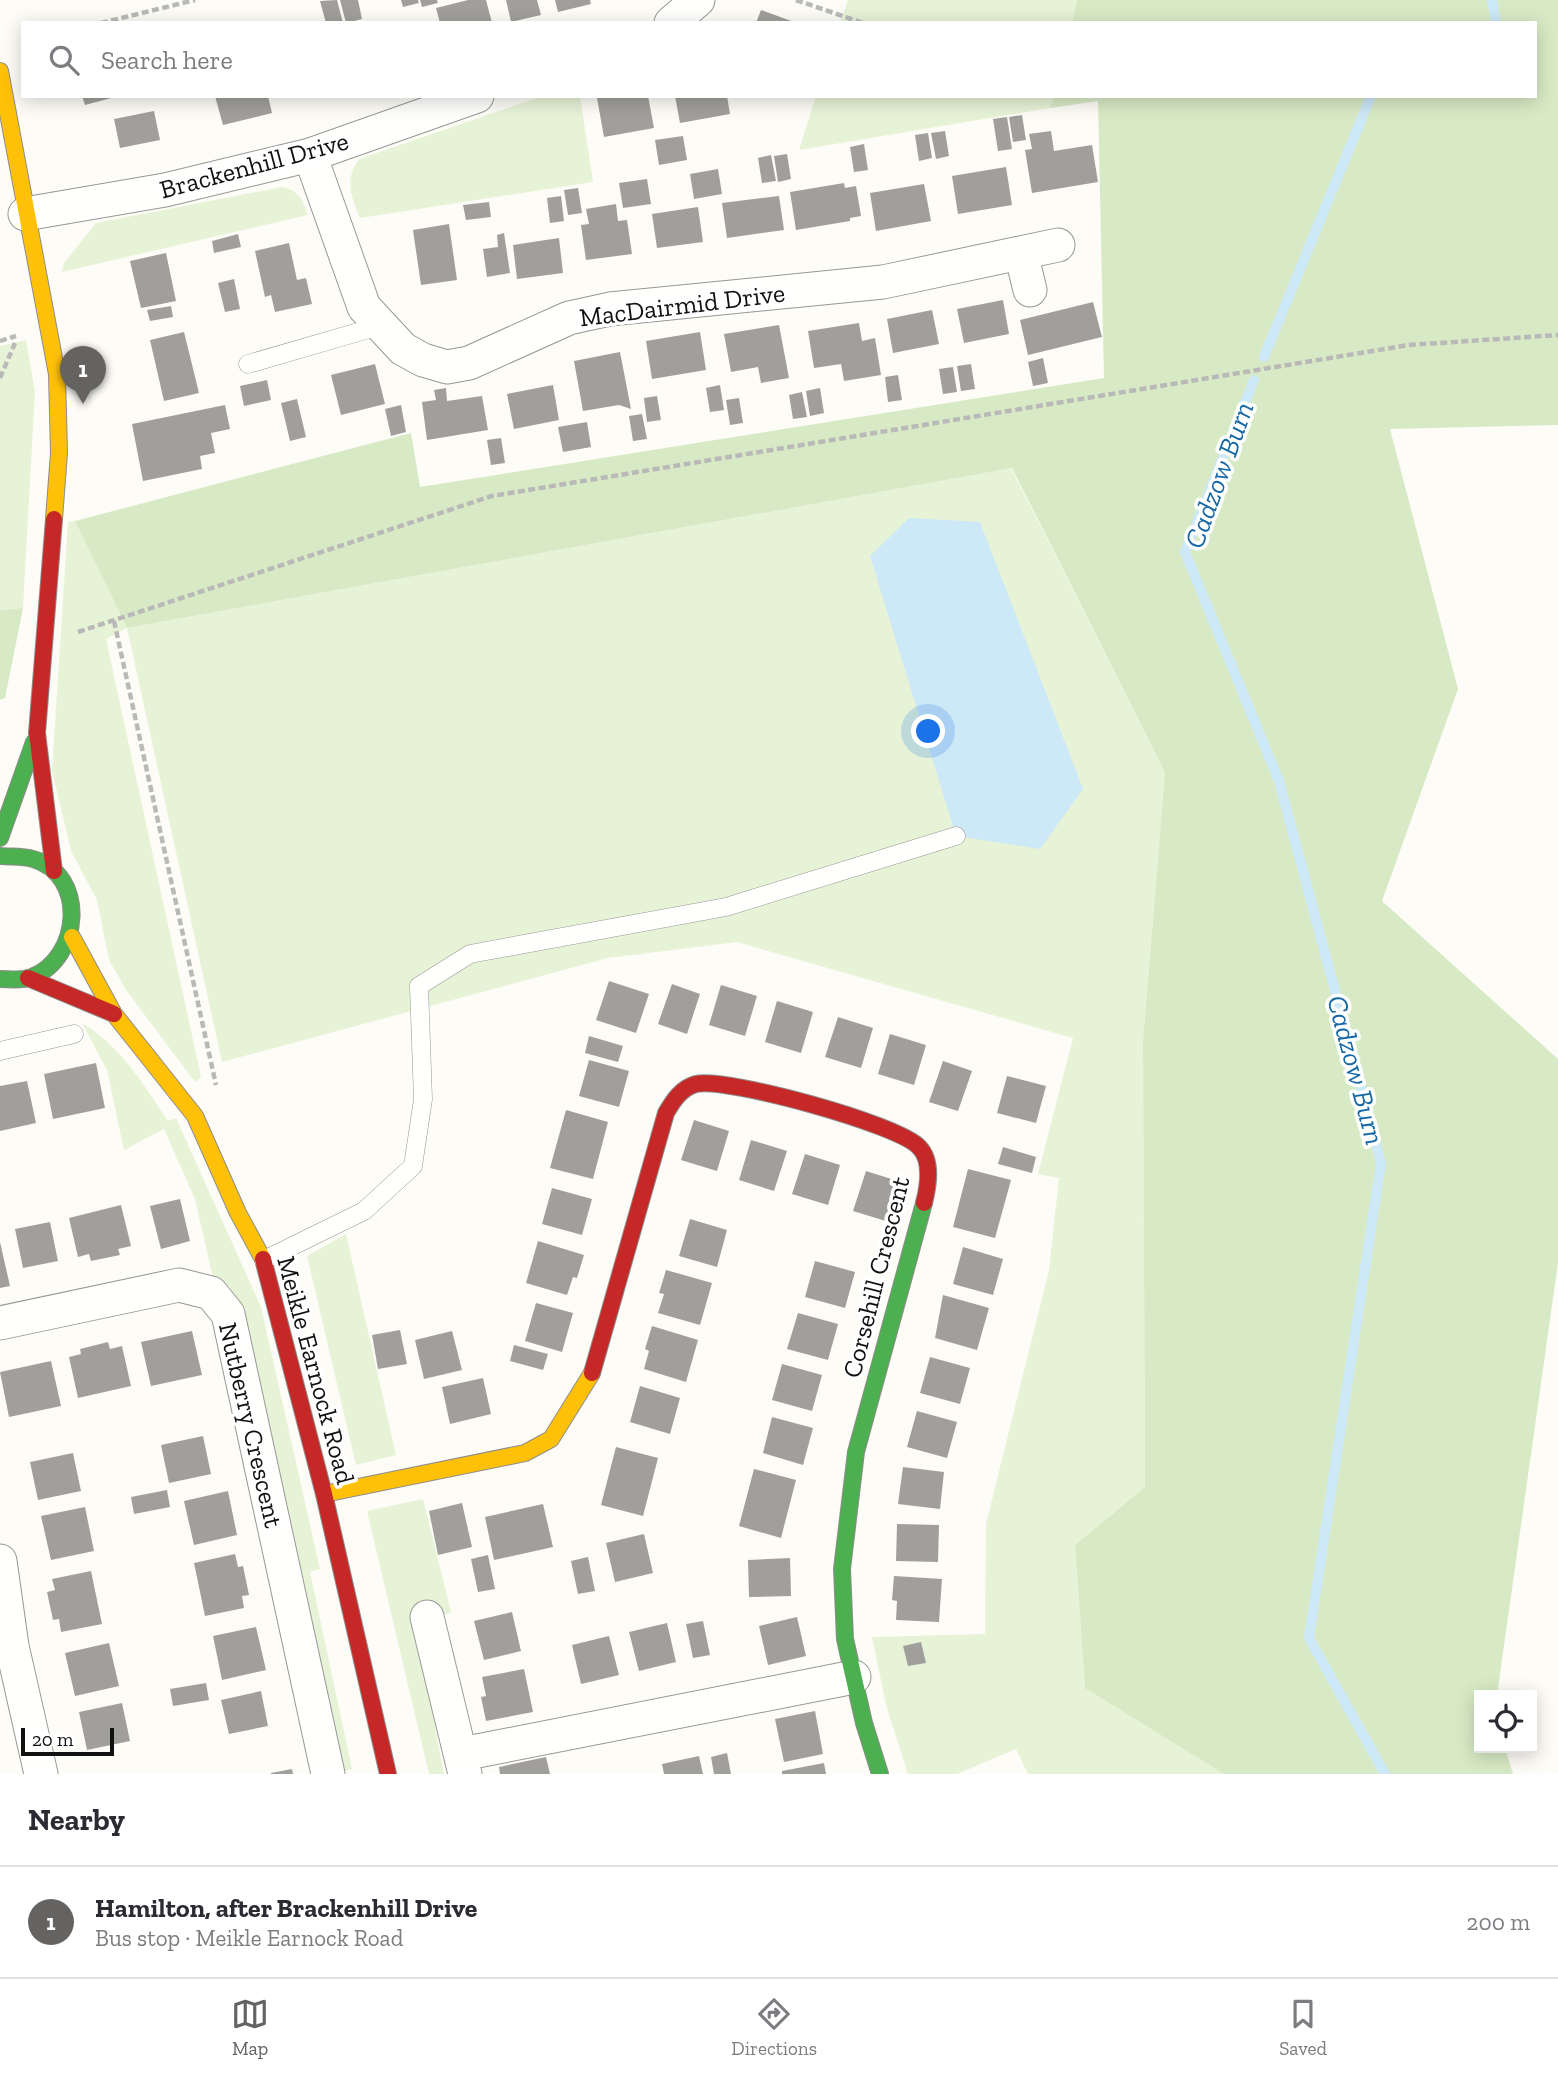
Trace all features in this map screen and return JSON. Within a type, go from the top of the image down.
[{"type":"street","points":[[673,21],[698,0]]},
{"type":"street","points":[[0,71],[57,373],[59,453],[37,733],[54,871]]},
{"type":"street","name":"Brackenhill Drive","points":[[25,214],[165,190],[310,155],[471,98]]},
{"type":"street","name":"MacDairmid Drive","points":[[310,155],[364,307],[403,349],[447,367],[469,363],[569,318],[610,309],[883,282],[1058,245]]},
{"type":"street","points":[[1021,253],[1030,290]]},
{"type":"street","points":[[0,838],[37,733]]},
{"type":"street","points":[[0,856],[15,854],[36,859],[54,871],[69,890],[75,913],[72,937],[63,955],[47,970],[29,978],[3,982]]},
{"type":"street","name":"Meikle Earnock Road","points":[[72,937],[114,1014],[195,1116],[238,1213],[264,1260],[324,1494],[388,1774]]},
{"type":"street","name":"Meikle Earnock Road","points":[[29,978],[114,1014]]},
{"type":"street","name":"Corsehill Crescent","points":[[324,1494],[498,1460],[526,1453],[551,1439],[590,1381],[666,1113],[675,1097],[688,1085],[704,1081],[729,1084],[895,1130],[920,1145],[929,1169],[925,1199],[856,1452],[842,1569],[845,1639],[864,1724],[880,1774]]},
{"type":"street","name":"Nutberry Crescent","points":[[0,1323],[179,1285],[211,1293],[219,1301],[228,1314],[328,1774]]},
{"type":"street","points":[[0,1561],[12,1646],[41,1774]]},
{"type":"street","points":[[427,1617],[463,1764],[854,1678]]},
{"type":"lane","points":[[248,364],[379,326]]},
{"type":"lane","points":[[264,1260],[364,1211],[413,1166],[423,1099],[419,986],[470,954],[726,907],[956,836]]},
{"type":"lane","points":[[0,1051],[74,1034]]},
{"type":"path","points":[[109,21],[195,0]]},
{"type":"path","points":[[796,0],[857,21]]},
{"type":"path","points":[[44,642],[492,496],[1409,345],[1558,335]]},
{"type":"path","points":[[0,341],[18,336],[0,378]]},
{"type":"path","points":[[114,621],[217,1086]]},
{"type":"green space","points":[[848,0],[1077,0],[1072,21],[841,21]]},
{"type":"green space","points":[[1077,0],[1558,0],[1558,425],[1390,429],[1458,689],[1382,901],[1558,1059],[1558,1263],[1498,1690],[1474,1690],[1474,1753],[1507,1753],[1513,1774],[1224,1774],[1085,1688],[1075,1545],[1145,1487],[1143,1041],[1165,772],[1012,468],[127,628],[75,521],[411,433],[420,487],[1104,378],[1098,101],[1050,108],[1053,98],[1537,98],[1537,21],[1072,21]]},
{"type":"green space","points":[[537,98],[580,98],[593,182],[360,218],[350,181],[359,159]]},
{"type":"green space","points":[[815,98],[1053,98],[1050,108],[799,150]]},
{"type":"green space","points":[[282,187],[300,196],[308,215],[62,272],[64,263],[96,223]]},
{"type":"green space","points":[[26,340],[35,392],[23,608],[0,610],[0,346]]},
{"type":"green space","points":[[1011,468],[1165,772],[1143,1041],[1145,1487],[1075,1545],[1085,1687],[1224,1774],[1028,1774],[1016,1749],[957,1774],[908,1774],[886,1705],[872,1637],[985,1634],[986,1524],[1049,1270],[1059,1178],[1038,1174],[1073,1038],[737,942],[608,958],[222,1062],[127,628]]},
{"type":"green space","points":[[75,521],[127,628],[106,639],[201,1077],[195,1082],[126,990],[109,960],[97,900],[71,851],[52,771],[68,522]]},
{"type":"green space","points":[[23,608],[5,698],[0,700],[0,610]]},
{"type":"green space","points":[[82,1023],[120,1054],[168,1121],[176,1118],[261,1307],[320,1569],[310,1572],[352,1769],[339,1772],[230,1287],[213,1278],[195,1199],[164,1129],[124,1150],[107,1070]]},
{"type":"green space","points":[[346,1234],[396,1455],[356,1465],[307,1256]]},
{"type":"green space","points":[[423,1499],[451,1612],[437,1618],[431,1603],[412,1607],[444,1774],[429,1774],[367,1511]]},
{"type":"water","points":[[909,518],[980,522],[1083,789],[1040,849],[956,836],[870,556]]},
{"type":"building","points":[[337,0],[342,21],[325,21],[320,1]]},
{"type":"building","points":[[340,0],[358,0],[362,19],[345,21]]},
{"type":"building","points":[[401,0],[418,0],[419,3],[403,7]]},
{"type":"building","points":[[420,0],[437,0],[438,3],[422,7]]},
{"type":"building","points":[[468,0],[486,0],[491,21],[439,21],[436,8]]},
{"type":"building","points":[[506,0],[537,0],[541,15],[511,21]]},
{"type":"building","points":[[555,0],[590,0],[591,4],[558,12]]},
{"type":"building","points":[[761,10],[791,21],[757,21]]},
{"type":"building","points":[[83,98],[111,98],[85,105]]},
{"type":"building","points":[[216,98],[268,98],[272,113],[223,125]]},
{"type":"building","points":[[597,98],[648,98],[654,128],[604,137]]},
{"type":"building","points":[[675,98],[727,98],[730,114],[680,123]]},
{"type":"building","points":[[154,111],[160,140],[120,148],[114,119]]},
{"type":"building","points":[[1022,115],[1026,140],[1013,142],[1009,117]]},
{"type":"building","points":[[1007,117],[1012,149],[998,151],[993,119]]},
{"type":"building","points":[[945,131],[949,156],[936,159],[931,133]]},
{"type":"building","points":[[1051,131],[1054,151],[1092,145],[1098,182],[1032,193],[1025,150],[1032,149],[1029,134]]},
{"type":"building","points":[[928,133],[932,158],[919,161],[915,135]]},
{"type":"building","points":[[683,136],[687,160],[659,165],[655,140]]},
{"type":"building","points":[[864,144],[868,170],[854,172],[850,147]]},
{"type":"building","points":[[787,154],[791,179],[778,182],[774,156]]},
{"type":"building","points":[[771,155],[776,181],[762,183],[758,158]]},
{"type":"building","points":[[1006,167],[1012,205],[958,214],[952,176]]},
{"type":"building","points":[[718,169],[722,194],[694,199],[690,174]]},
{"type":"building","points":[[647,179],[651,204],[623,208],[619,183]]},
{"type":"building","points":[[844,183],[845,188],[856,186],[861,216],[850,218],[850,221],[796,230],[790,192]]},
{"type":"building","points":[[924,184],[931,221],[876,231],[870,193]]},
{"type":"building","points":[[578,188],[582,213],[568,215],[564,190]]},
{"type":"building","points":[[561,196],[564,221],[550,223],[547,198]]},
{"type":"building","points":[[779,196],[784,230],[727,238],[722,203]]},
{"type":"building","points":[[489,202],[491,217],[466,220],[463,205]]},
{"type":"building","points":[[616,204],[618,221],[627,220],[632,254],[586,260],[581,225],[589,224],[586,209]]},
{"type":"building","points":[[698,207],[703,242],[657,248],[652,214]]},
{"type":"building","points":[[449,224],[457,280],[421,285],[413,230]]},
{"type":"building","points":[[504,233],[510,273],[487,277],[483,249],[498,247],[497,235]]},
{"type":"building","points":[[238,234],[241,247],[214,253],[212,241]]},
{"type":"building","points":[[559,238],[563,273],[517,279],[513,245]]},
{"type":"building","points":[[289,243],[297,280],[306,278],[312,304],[275,312],[271,295],[265,297],[255,251]]},
{"type":"building","points":[[166,253],[176,301],[141,308],[130,261]]},
{"type":"building","points":[[234,279],[240,309],[225,312],[218,283]]},
{"type":"building","points":[[1003,300],[1009,334],[964,343],[957,309]]},
{"type":"building","points":[[1093,302],[1102,337],[1028,355],[1020,320]]},
{"type":"building","points":[[171,306],[173,317],[150,321],[147,310]]},
{"type":"building","points":[[932,310],[939,344],[893,353],[887,319]]},
{"type":"building","points":[[859,323],[862,341],[875,338],[881,375],[844,381],[841,364],[814,368],[808,331]]},
{"type":"building","points":[[779,325],[789,378],[761,383],[758,367],[731,372],[724,334]]},
{"type":"building","points":[[184,332],[199,393],[164,401],[150,340]]},
{"type":"building","points":[[700,332],[706,370],[652,379],[646,341]]},
{"type":"building","points":[[620,352],[631,409],[619,405],[583,411],[574,361]]},
{"type":"building","points":[[1043,358],[1048,383],[1033,386],[1028,362]]},
{"type":"building","points":[[375,364],[385,404],[341,415],[331,375]]},
{"type":"building","points":[[971,364],[975,389],[961,391],[957,366]]},
{"type":"building","points":[[953,367],[957,392],[943,394],[939,369]]},
{"type":"building","points":[[898,375],[902,400],[888,402],[885,377]]},
{"type":"building","points":[[267,380],[271,400],[244,406],[240,386]]},
{"type":"building","points":[[553,385],[559,420],[514,429],[507,394]]},
{"type":"building","points":[[720,385],[724,410],[710,412],[706,388]]},
{"type":"building","points":[[446,388],[447,401],[482,396],[488,430],[427,440],[422,402],[436,400],[434,390]]},
{"type":"building","points":[[820,388],[824,413],[810,416],[806,391]]},
{"type":"building","points":[[802,392],[807,417],[793,419],[789,395]]},
{"type":"building","points":[[657,396],[661,420],[647,422],[644,398]]},
{"type":"building","points":[[739,398],[743,423],[730,425],[726,400]]},
{"type":"building","points":[[297,399],[306,437],[290,441],[281,403]]},
{"type":"building","points":[[225,405],[230,429],[211,433],[215,453],[200,456],[202,469],[143,481],[132,424]]},
{"type":"building","points":[[401,405],[406,432],[391,436],[385,409]]},
{"type":"building","points":[[642,414],[647,439],[633,441],[629,416]]},
{"type":"building","points":[[587,422],[591,447],[563,452],[558,427]]},
{"type":"building","points":[[501,438],[505,463],[491,465],[487,440]]},
{"type":"building","points":[[609,981],[649,994],[636,1033],[596,1020]]},
{"type":"building","points":[[672,984],[700,994],[687,1034],[658,1024]]},
{"type":"building","points":[[721,985],[757,996],[745,1036],[709,1025]]},
{"type":"building","points":[[777,1001],[813,1012],[801,1053],[765,1042]]},
{"type":"building","points":[[838,1017],[873,1028],[861,1068],[825,1057]]},
{"type":"building","points":[[890,1034],[926,1045],[914,1085],[878,1074]]},
{"type":"building","points":[[589,1036],[623,1046],[618,1062],[585,1053]]},
{"type":"building","points":[[589,1060],[629,1071],[619,1107],[579,1096]]},
{"type":"building","points":[[943,1061],[972,1071],[958,1111],[929,1102]]},
{"type":"building","points":[[96,1063],[105,1108],[53,1119],[44,1074]]},
{"type":"building","points":[[1007,1076],[1046,1086],[1036,1123],[997,1113]]},
{"type":"building","points":[[27,1081],[36,1123],[0,1131],[0,1086]]},
{"type":"building","points":[[566,1110],[608,1122],[593,1179],[550,1168]]},
{"type":"building","points":[[694,1120],[729,1131],[717,1171],[681,1160]]},
{"type":"building","points":[[751,1140],[787,1151],[774,1191],[739,1180]]},
{"type":"building","points":[[1003,1147],[1036,1157],[1032,1173],[998,1164]]},
{"type":"building","points":[[805,1154],[840,1165],[828,1205],[792,1194]]},
{"type":"building","points":[[968,1169],[1011,1180],[995,1238],[953,1227]]},
{"type":"building","points":[[866,1171],[901,1182],[889,1222],[853,1211]]},
{"type":"building","points":[[552,1188],[592,1199],[582,1235],[542,1224]]},
{"type":"building","points":[[180,1199],[190,1241],[161,1249],[150,1206]]},
{"type":"building","points":[[121,1205],[131,1246],[118,1249],[120,1255],[91,1261],[89,1254],[78,1257],[69,1218]]},
{"type":"building","points":[[690,1219],[727,1230],[717,1267],[679,1256]]},
{"type":"building","points":[[50,1222],[58,1261],[23,1268],[15,1229]]},
{"type":"building","points":[[538,1241],[584,1255],[577,1278],[573,1277],[567,1295],[526,1283]]},
{"type":"building","points":[[0,1242],[10,1286],[0,1288]]},
{"type":"building","points":[[963,1247],[1003,1259],[993,1295],[953,1284]]},
{"type":"building","points":[[815,1261],[855,1272],[845,1308],[805,1297]]},
{"type":"building","points":[[666,1270],[712,1283],[700,1325],[658,1313],[664,1294],[659,1293]]},
{"type":"building","points":[[943,1295],[989,1308],[977,1350],[935,1338]]},
{"type":"building","points":[[536,1303],[573,1313],[562,1352],[525,1341]]},
{"type":"building","points":[[798,1313],[838,1324],[828,1360],[787,1349]]},
{"type":"building","points":[[652,1326],[698,1340],[686,1382],[644,1369],[649,1351],[645,1349]]},
{"type":"building","points":[[400,1330],[407,1364],[378,1369],[372,1335]]},
{"type":"building","points":[[192,1331],[202,1375],[151,1386],[141,1342]]},
{"type":"building","points":[[452,1331],[462,1370],[424,1379],[415,1340]]},
{"type":"building","points":[[108,1342],[110,1349],[122,1346],[131,1386],[78,1398],[69,1357],[81,1354],[80,1349]]},
{"type":"building","points":[[514,1345],[548,1354],[543,1370],[510,1361]]},
{"type":"building","points":[[930,1357],[970,1368],[960,1404],[920,1393]]},
{"type":"building","points":[[51,1361],[61,1406],[9,1417],[0,1372]]},
{"type":"building","points":[[782,1364],[822,1375],[812,1411],[772,1400]]},
{"type":"building","points":[[483,1378],[491,1414],[450,1424],[442,1387]]},
{"type":"building","points":[[640,1386],[680,1398],[670,1434],[630,1422]]},
{"type":"building","points":[[917,1411],[957,1422],[947,1458],[907,1447]]},
{"type":"building","points":[[772,1417],[813,1428],[803,1465],[763,1453]]},
{"type":"building","points":[[203,1436],[211,1474],[169,1483],[161,1445]]},
{"type":"building","points":[[616,1447],[658,1458],[643,1516],[601,1505]]},
{"type":"building","points":[[73,1453],[81,1491],[38,1500],[30,1462]]},
{"type":"building","points":[[903,1467],[944,1472],[940,1509],[898,1504]]},
{"type":"building","points":[[754,1469],[796,1480],[781,1538],[739,1526]]},
{"type":"building","points":[[167,1490],[170,1507],[134,1514],[131,1497]]},
{"type":"building","points":[[228,1491],[237,1535],[194,1545],[184,1501]]},
{"type":"building","points":[[462,1503],[472,1547],[438,1555],[429,1511]]},
{"type":"building","points":[[543,1504],[553,1547],[494,1560],[485,1517]]},
{"type":"building","points":[[85,1507],[94,1551],[51,1560],[41,1516]]},
{"type":"building","points":[[897,1524],[939,1525],[938,1562],[896,1561]]},
{"type":"building","points":[[644,1534],[653,1573],[615,1582],[606,1543]]},
{"type":"building","points":[[235,1554],[238,1567],[243,1566],[249,1595],[242,1596],[244,1608],[205,1616],[194,1563]]},
{"type":"building","points":[[488,1555],[495,1589],[478,1592],[471,1559]]},
{"type":"building","points":[[588,1557],[595,1591],[578,1594],[571,1561]]},
{"type":"building","points":[[790,1558],[791,1596],[749,1597],[748,1560]]},
{"type":"building","points":[[91,1571],[102,1624],[61,1632],[59,1619],[53,1620],[47,1592],[55,1590],[52,1579]]},
{"type":"building","points":[[894,1576],[942,1579],[939,1622],[896,1620],[897,1601],[892,1600]]},
{"type":"building","points":[[512,1612],[521,1651],[484,1660],[474,1621]]},
{"type":"building","points":[[797,1617],[806,1656],[768,1665],[759,1626]]},
{"type":"building","points":[[703,1621],[710,1655],[693,1658],[686,1624]]},
{"type":"building","points":[[667,1623],[676,1662],[639,1671],[629,1632]]},
{"type":"building","points":[[256,1627],[266,1670],[222,1680],[213,1636]]},
{"type":"building","points":[[609,1636],[619,1675],[581,1684],[572,1645]]},
{"type":"building","points":[[921,1642],[926,1663],[908,1666],[903,1646]]},
{"type":"building","points":[[109,1643],[119,1686],[75,1696],[65,1653]]},
{"type":"building","points":[[524,1669],[533,1712],[486,1721],[481,1697],[486,1696],[482,1677]]},
{"type":"building","points":[[206,1683],[209,1700],[173,1706],[170,1689]]},
{"type":"building","points":[[261,1691],[268,1726],[229,1734],[221,1700]]},
{"type":"building","points":[[122,1703],[130,1741],[87,1750],[79,1712]]},
{"type":"building","points":[[815,1711],[823,1754],[784,1762],[775,1719]]},
{"type":"building","points":[[727,1753],[731,1774],[714,1774],[711,1757]]},
{"type":"building","points":[[699,1756],[703,1774],[664,1774],[662,1764]]},
{"type":"building","points":[[546,1757],[550,1774],[500,1774],[499,1767]]},
{"type":"building","points":[[824,1763],[826,1774],[782,1774],[782,1771]]},
{"type":"building","points":[[292,1769],[293,1774],[271,1774],[271,1773]]},
{"type":"waterway","name":"Cadzow Burn","points":[[1492,0],[1496,21]]},
{"type":"waterway","name":"Cadzow Burn","points":[[1264,357],[1370,98]]},
{"type":"waterway","name":"Cadzow Burn","points":[[1254,380],[1185,552],[1279,781],[1381,1163],[1309,1638],[1385,1774]]},
{"type":"traffic: fast","points":[[0,838],[34,742]]},
{"type":"traffic: fast","points":[[0,856],[29,858],[51,868],[63,882],[70,898],[72,917],[61,953],[48,967],[32,977],[0,979]]},
{"type":"traffic: fast","points":[[880,1774],[864,1723],[845,1639],[842,1569],[856,1452],[924,1203]]},
{"type":"traffic: slow","points":[[0,71],[57,374],[59,453],[54,519]]},
{"type":"traffic: slow","points":[[72,937],[114,1014],[195,1116],[238,1213],[263,1259]]},
{"type":"traffic: slow","points":[[324,1494],[525,1453],[551,1439],[592,1373]]},
{"type":"traffic: jam","points":[[54,519],[37,733],[54,871]]},
{"type":"traffic: jam","points":[[28,978],[114,1014]]},
{"type":"traffic: jam","points":[[592,1373],[666,1113],[678,1096],[691,1086],[713,1084],[774,1095],[847,1115],[905,1137],[919,1147],[926,1159],[928,1182],[924,1203]]},
{"type":"traffic: jam","points":[[263,1259],[324,1494],[388,1774]]},
{"type":"place","name":"Hamilton, after Brackenhill Drive","points":[[83,404]]}]
